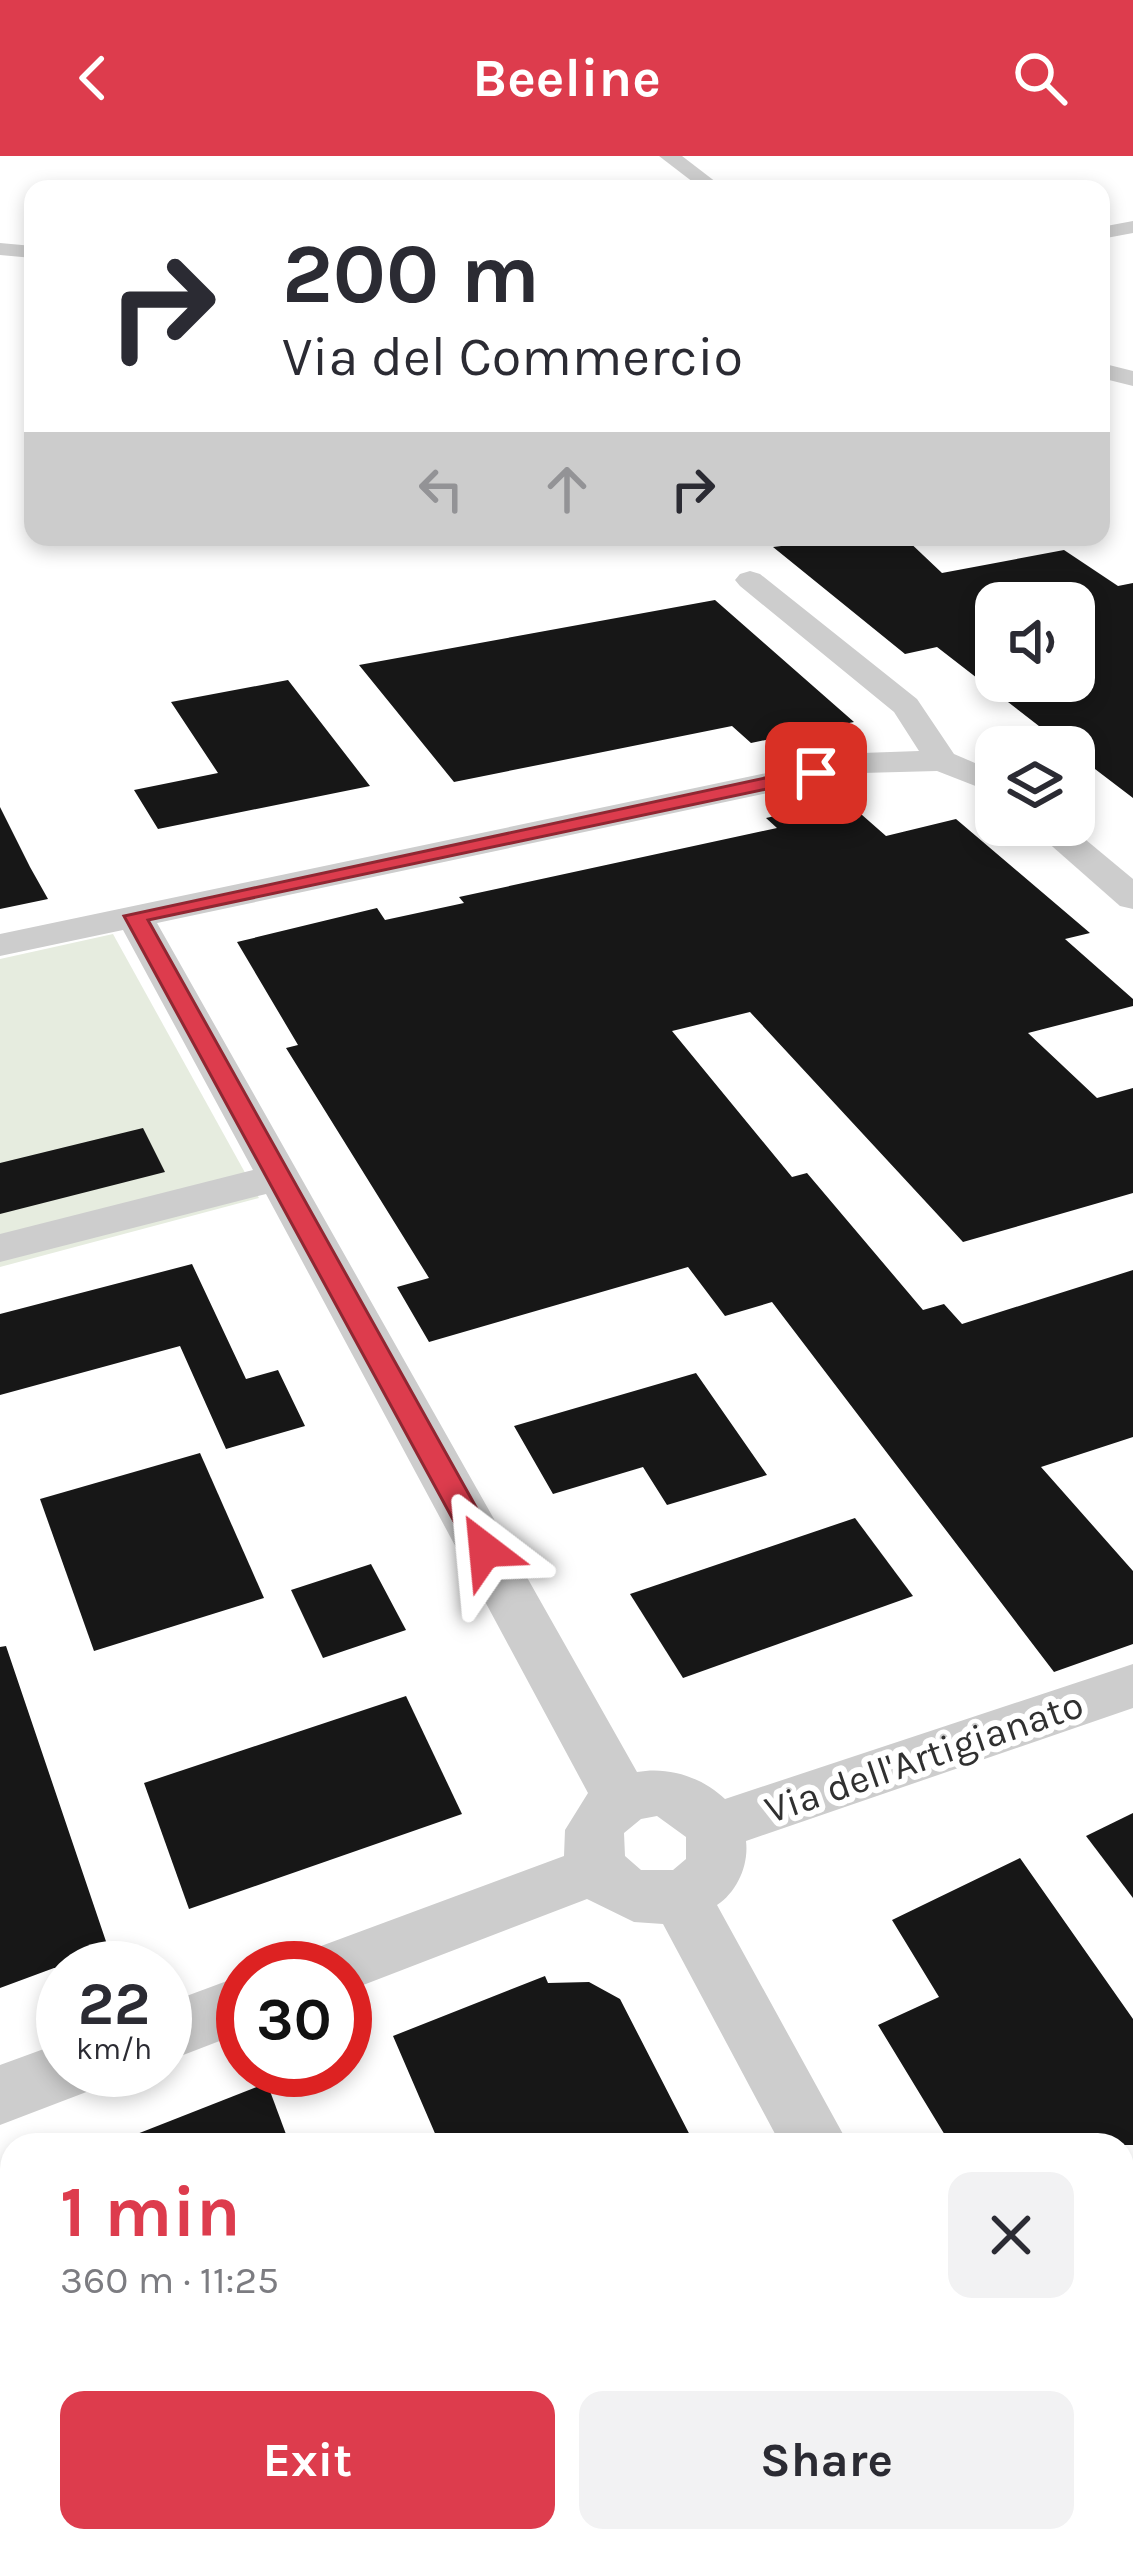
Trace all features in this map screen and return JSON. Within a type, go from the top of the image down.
[{"type":"street","points":[[669,156],[702,180]]},
{"type":"street","points":[[750,580],[907,706],[942,761]]},
{"type":"street","points":[[0,945],[862,763],[942,761],[975,775]]},
{"type":"street","points":[[1071,846],[1133,898]]},
{"type":"street","points":[[135,916],[621,1798]]},
{"type":"street","points":[[0,1248],[280,1178]]},
{"type":"street","name":"Via dell'Artigianato","points":[[715,1827],[1133,1686]]},
{"type":"street","points":[[638,1793],[676,1795],[692,1802],[715,1827],[719,1843],[710,1875],[679,1895],[642,1898],[608,1882],[598,1869],[591,1837],[596,1822],[621,1798],[638,1793]]},
{"type":"street","points":[[372,1954],[598,1869]]},
{"type":"street","points":[[679,1895],[809,2133]]},
{"type":"street","points":[[0,2095],[36,2081]]},
{"type":"shaded area","points":[[113,934],[259,1198],[0,1267],[0,959]]},
{"type":"building","points":[[914,546],[942,573],[1064,550],[1118,586],[1133,583],[1133,798],[1095,769],[1095,726],[1039,726],[1008,702],[1095,702],[1095,582],[975,582],[975,676],[937,647],[905,654],[773,547]]},
{"type":"building","points":[[715,600],[854,722],[751,743],[732,726],[454,782],[359,665]]},
{"type":"building","points":[[288,680],[370,786],[158,829],[134,790],[218,773],[171,702]]},
{"type":"building","points":[[845,800],[886,836],[956,819],[975,835],[975,846],[988,846],[1090,933],[1065,939],[1133,999],[1133,1006],[1028,1033],[1097,1098],[1133,1088],[1133,1193],[963,1242],[750,1012],[672,1031],[792,1177],[807,1173],[923,1310],[944,1304],[962,1324],[1133,1270],[1133,1437],[1041,1467],[1133,1571],[1133,1644],[1054,1672],[772,1302],[725,1316],[688,1267],[429,1342],[397,1287],[429,1278],[286,1048],[298,1045],[237,942],[377,908],[385,920],[464,903],[459,897],[777,828],[766,818]]},
{"type":"building","points":[[0,807],[30,867],[48,899],[0,909]]},
{"type":"building","points":[[143,1128],[165,1172],[0,1214],[0,1163]]},
{"type":"building","points":[[192,1264],[246,1379],[278,1370],[305,1426],[226,1449],[180,1346],[0,1395],[0,1314]]},
{"type":"building","points":[[696,1373],[767,1475],[667,1505],[643,1467],[553,1494],[514,1426]]},
{"type":"building","points":[[200,1453],[264,1598],[94,1651],[40,1499]]},
{"type":"building","points":[[855,1518],[913,1596],[683,1678],[630,1594]]},
{"type":"building","points":[[371,1564],[406,1630],[323,1658],[291,1590]]},
{"type":"building","points":[[6,1646],[106,1941],[36,1941],[36,1975],[0,1988],[0,1647]]},
{"type":"building","points":[[406,1696],[462,1814],[189,1909],[144,1783]]},
{"type":"building","points":[[1133,1813],[1133,1898],[1086,1836]]},
{"type":"building","points":[[1020,1858],[1133,2019],[1133,2133],[944,2133],[878,2025],[939,1997],[892,1920]]},
{"type":"building","points":[[545,1976],[548,1983],[589,1982],[620,1999],[689,2133],[435,2133],[393,2036]]},
{"type":"building","points":[[231,2097],[272,2097],[286,2133],[140,2133]]},
{"type":"route","points":[[485,1550],[135,916],[816,773]]}]
